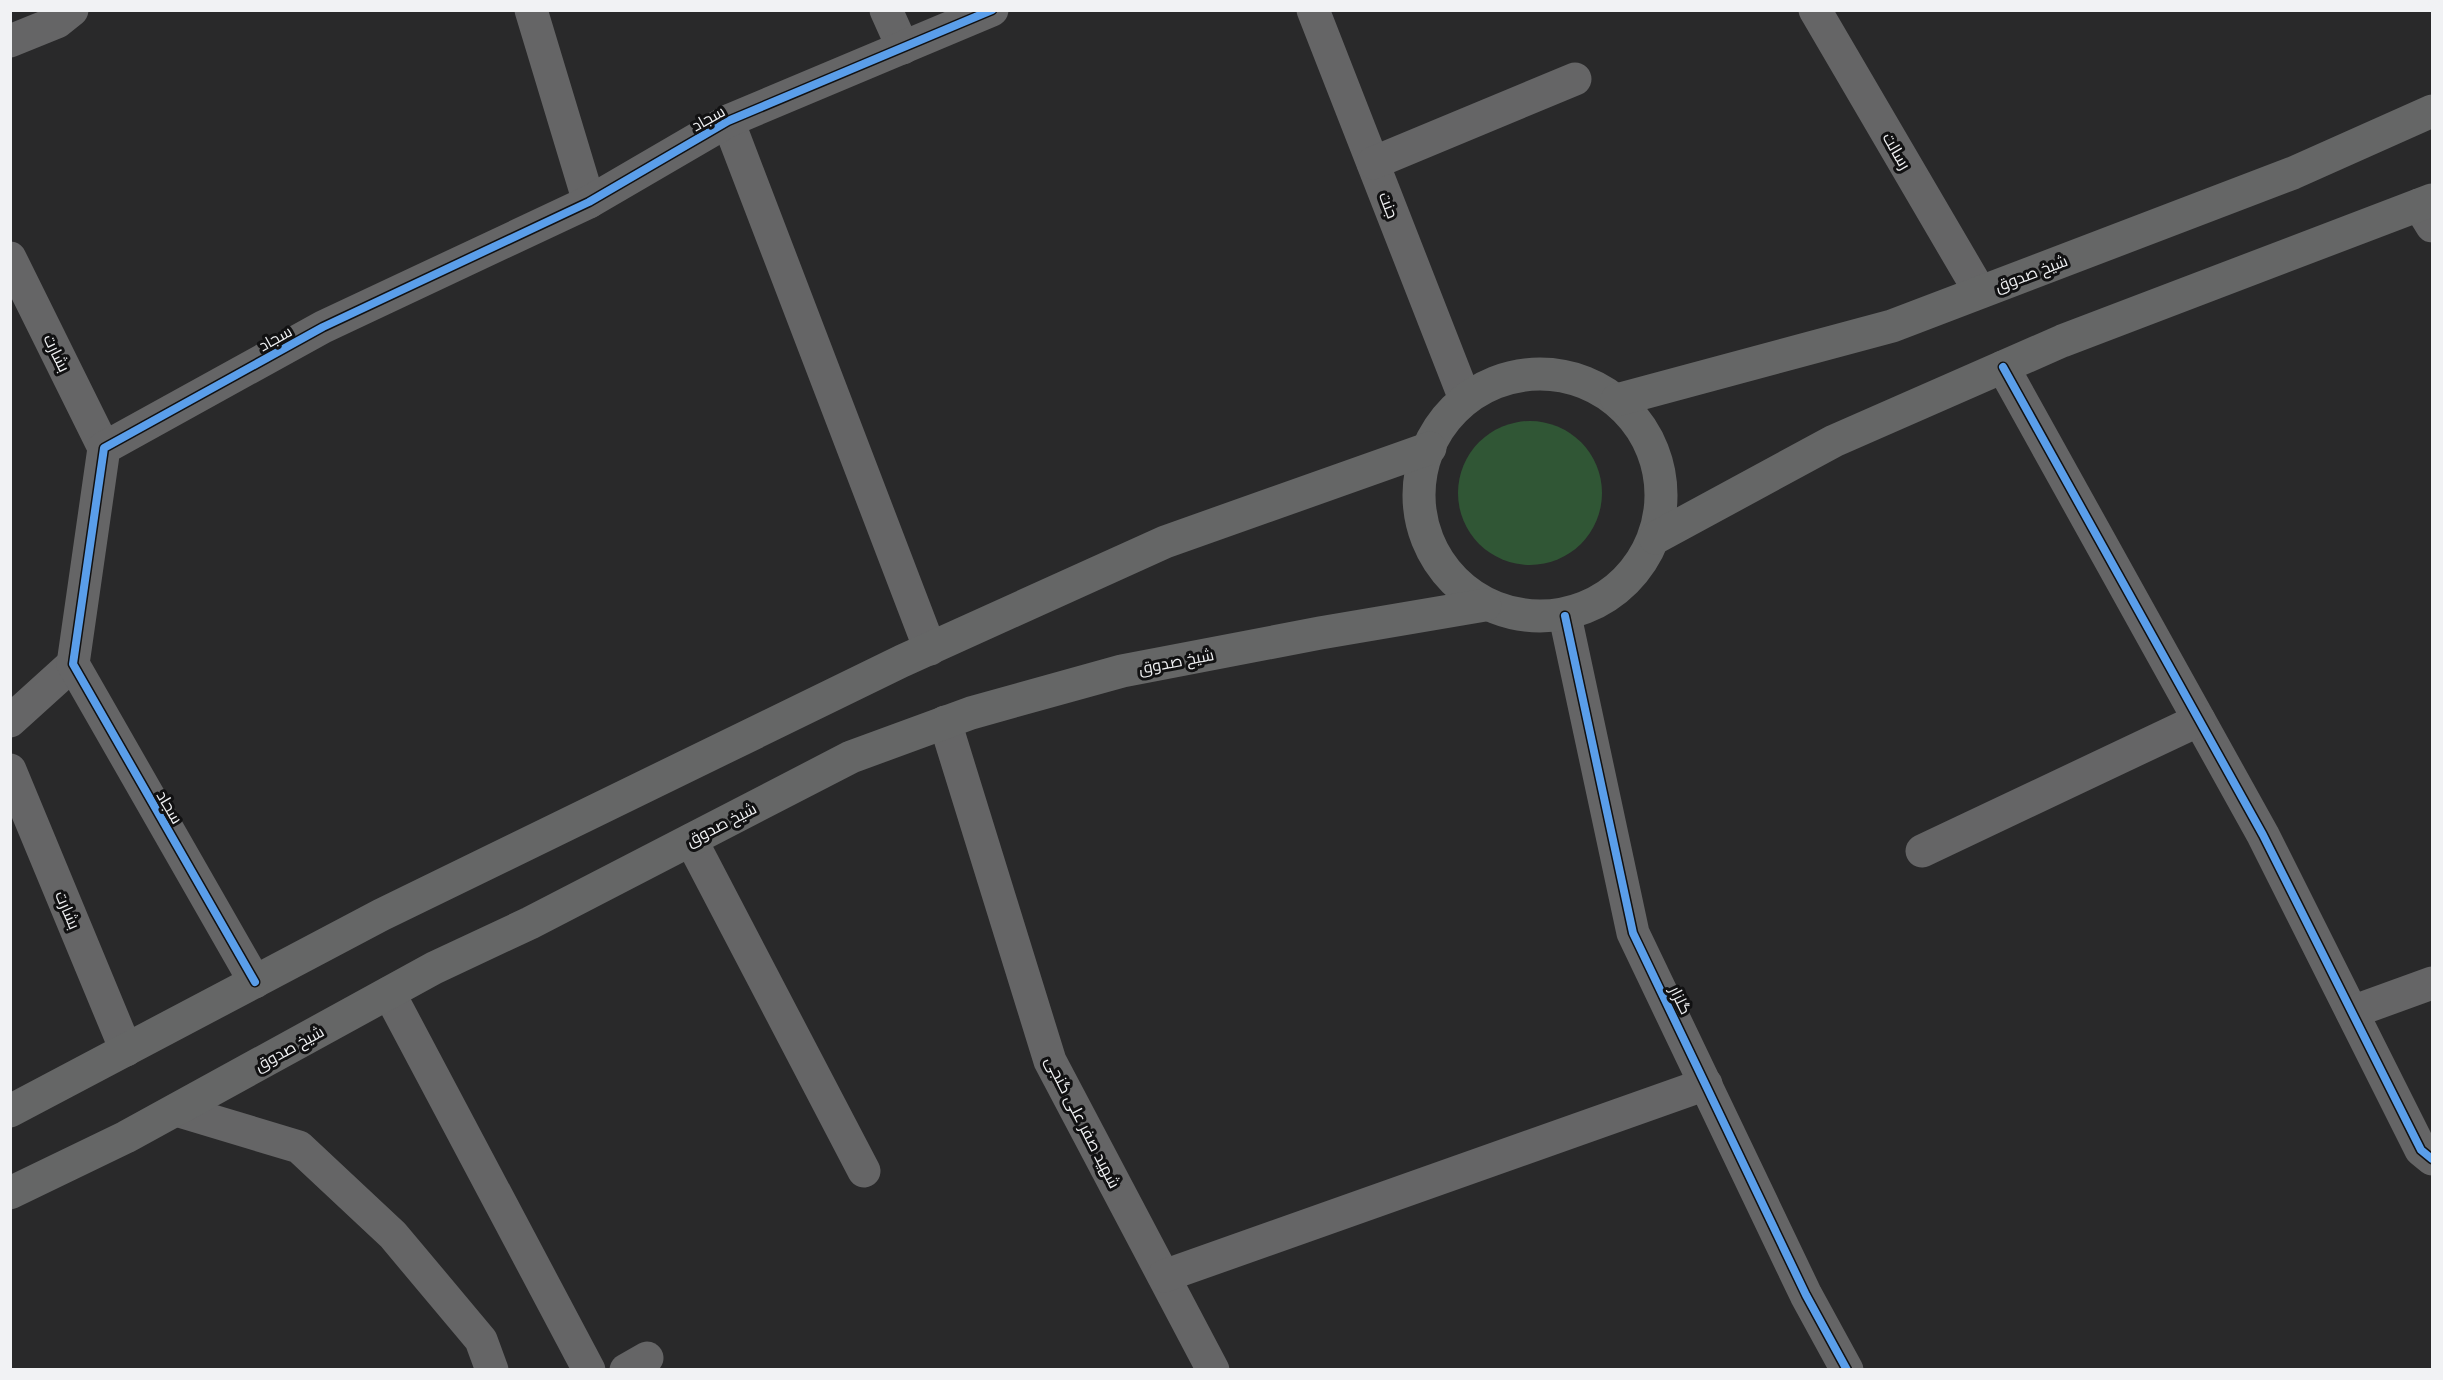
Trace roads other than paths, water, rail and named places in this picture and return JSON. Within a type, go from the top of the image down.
[{"type":"main road","name":"شیخ صدوق","points":[[1617,400],[1892,326],[2293,173],[2433,111]]},
{"type":"main road","points":[[1655,538],[1834,441],[2062,341],[2428,211]]},
{"type":"main road","points":[[1542,373],[1581,380],[1617,400],[1642,428],[1658,463],[1662,501],[1655,538],[1634,574],[1603,600],[1565,616],[1524,617],[1485,605],[1452,581],[1430,547],[1419,508],[1422,466],[1437,429],[1465,399],[1501,379],[1542,373]]},
{"type":"main road","points":[[10,1111],[381,915],[930,649],[1166,543],[1430,448]]},
{"type":"main road","name":"شیخ صدوق","points":[[10,1193],[176,1110],[389,993],[851,757],[945,722],[1122,671],[1320,633],[1485,605]]},
{"type":"street","points":[[10,41],[57,22],[72,10]]},
{"type":"street","points":[[531,10],[589,202]]},
{"type":"street","points":[[886,10],[903,48]]},
{"type":"street","name":"سجاد","points":[[104,448],[323,327],[589,202],[728,121],[992,10]]},
{"type":"street","name":"جنت","points":[[1313,10],[1465,399]]},
{"type":"street","name":"رسالت","points":[[1815,10],[1980,292]]},
{"type":"street","points":[[1373,163],[1575,79]]},
{"type":"street","points":[[728,121],[930,649]]},
{"type":"street","name":"بشارت","points":[[10,258],[104,448]]},
{"type":"street","points":[[2003,367],[2263,835],[2421,1150],[2433,1159]]},
{"type":"street","points":[[10,721],[74,664],[104,448]]},
{"type":"street","name":"گلزار","points":[[1565,616],[1634,933],[1806,1295],[1847,1370]]},
{"type":"street","name":"سجاد","points":[[74,664],[255,982]]},
{"type":"street","points":[[1922,851],[2199,720]]},
{"type":"street","name":"شهید صفر علی گنجی","points":[[945,722],[1050,1061],[1213,1370]]},
{"type":"street","name":"بشارت","points":[[10,770],[126,1050]]},
{"type":"street","points":[[691,840],[864,1171]]},
{"type":"street","points":[[2352,1012],[2433,983]]},
{"type":"street","points":[[389,993],[589,1370]]},
{"type":"street","points":[[1164,1276],[1706,1084]]},
{"type":"street","points":[[176,1110],[299,1147],[393,1235],[481,1340],[492,1370]]}]
